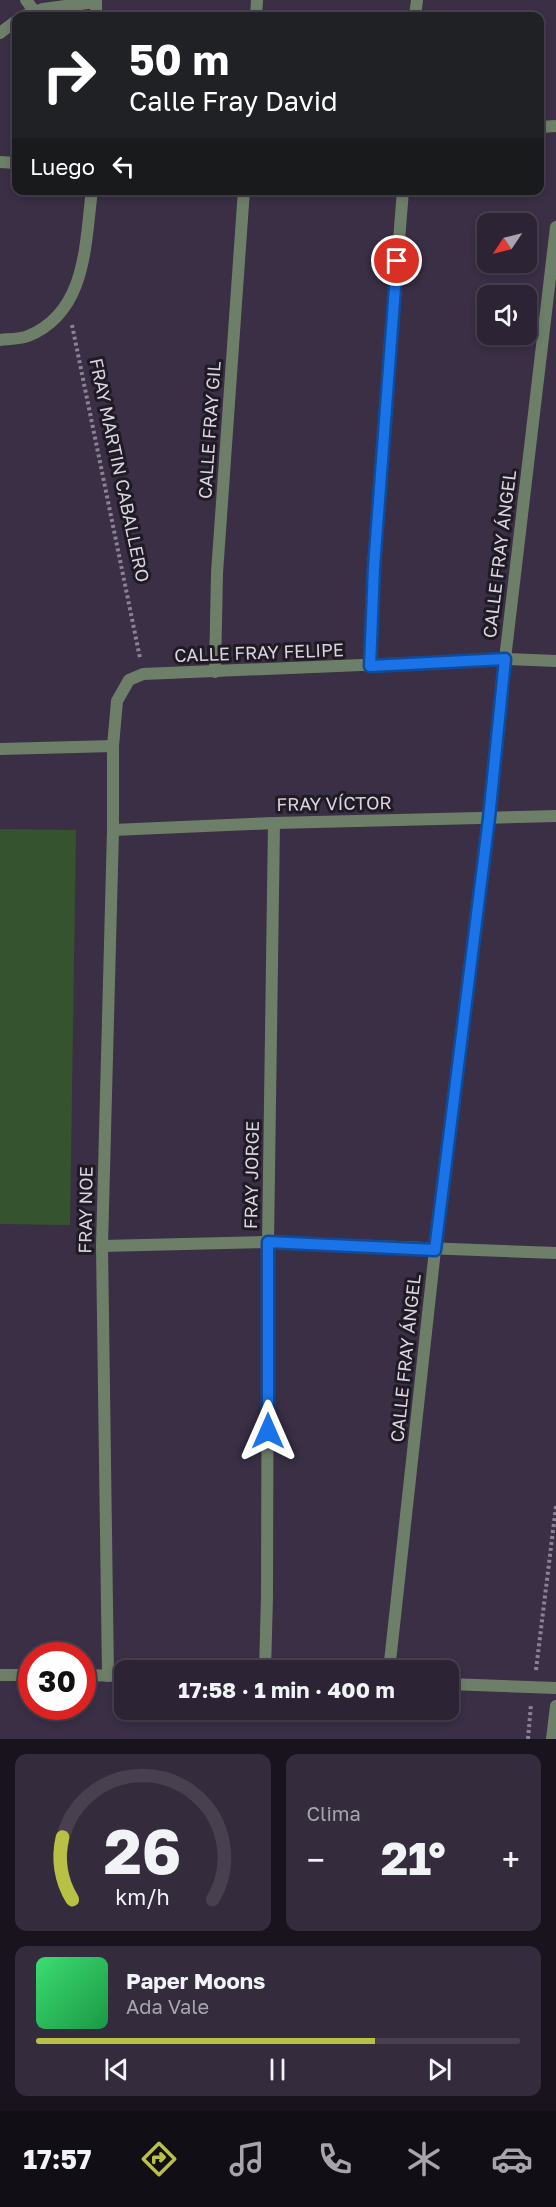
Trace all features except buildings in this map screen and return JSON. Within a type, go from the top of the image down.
[{"type":"street","points":[[40,12],[96,1]]},
{"type":"street","points":[[0,340],[26,337],[51,323],[68,305],[75,289],[84,251],[91,195]]},
{"type":"street","name":"CALLE FRAY GIL","points":[[215,672],[217,573],[244,195]]},
{"type":"street","points":[[370,666],[374,567],[403,195]]},
{"type":"street","name":"CALLE FRAY ÁNGEL","points":[[389,1660],[435,1250],[489,818],[505,659],[556,227]]},
{"type":"street","name":"CALLE FRAY FELIPE","points":[[143,674],[505,659],[556,661]]},
{"type":"street","points":[[0,749],[113,746],[117,701],[129,680],[143,674]]},
{"type":"street","name":"FRAY NOE","points":[[108,1676],[102,1246],[113,830],[113,746]]},
{"type":"street","name":"FRAY VÍCTOR","points":[[113,830],[274,823],[556,816]]},
{"type":"street","name":"FRAY JORGE","points":[[265,1660],[274,823]]},
{"type":"street","points":[[102,1246],[268,1242],[556,1253]]},
{"type":"street","points":[[0,1675],[18,1675]]},
{"type":"street","points":[[96,1676],[114,1676]]},
{"type":"street","points":[[459,1684],[556,1688]]},
{"type":"street","points":[[552,1739],[556,1706]]},
{"type":"path","name":"FRAY MARTIN CABALLERO","points":[[68,305],[143,674]]},
{"type":"path","points":[[528,1739],[556,1506]]},
{"type":"green space","points":[[0,829],[76,830],[70,1225],[0,1224]]},
{"type":"route","points":[[268,1431],[268,1242],[435,1250],[489,818],[505,659],[370,666],[374,567],[397,261]]}]
